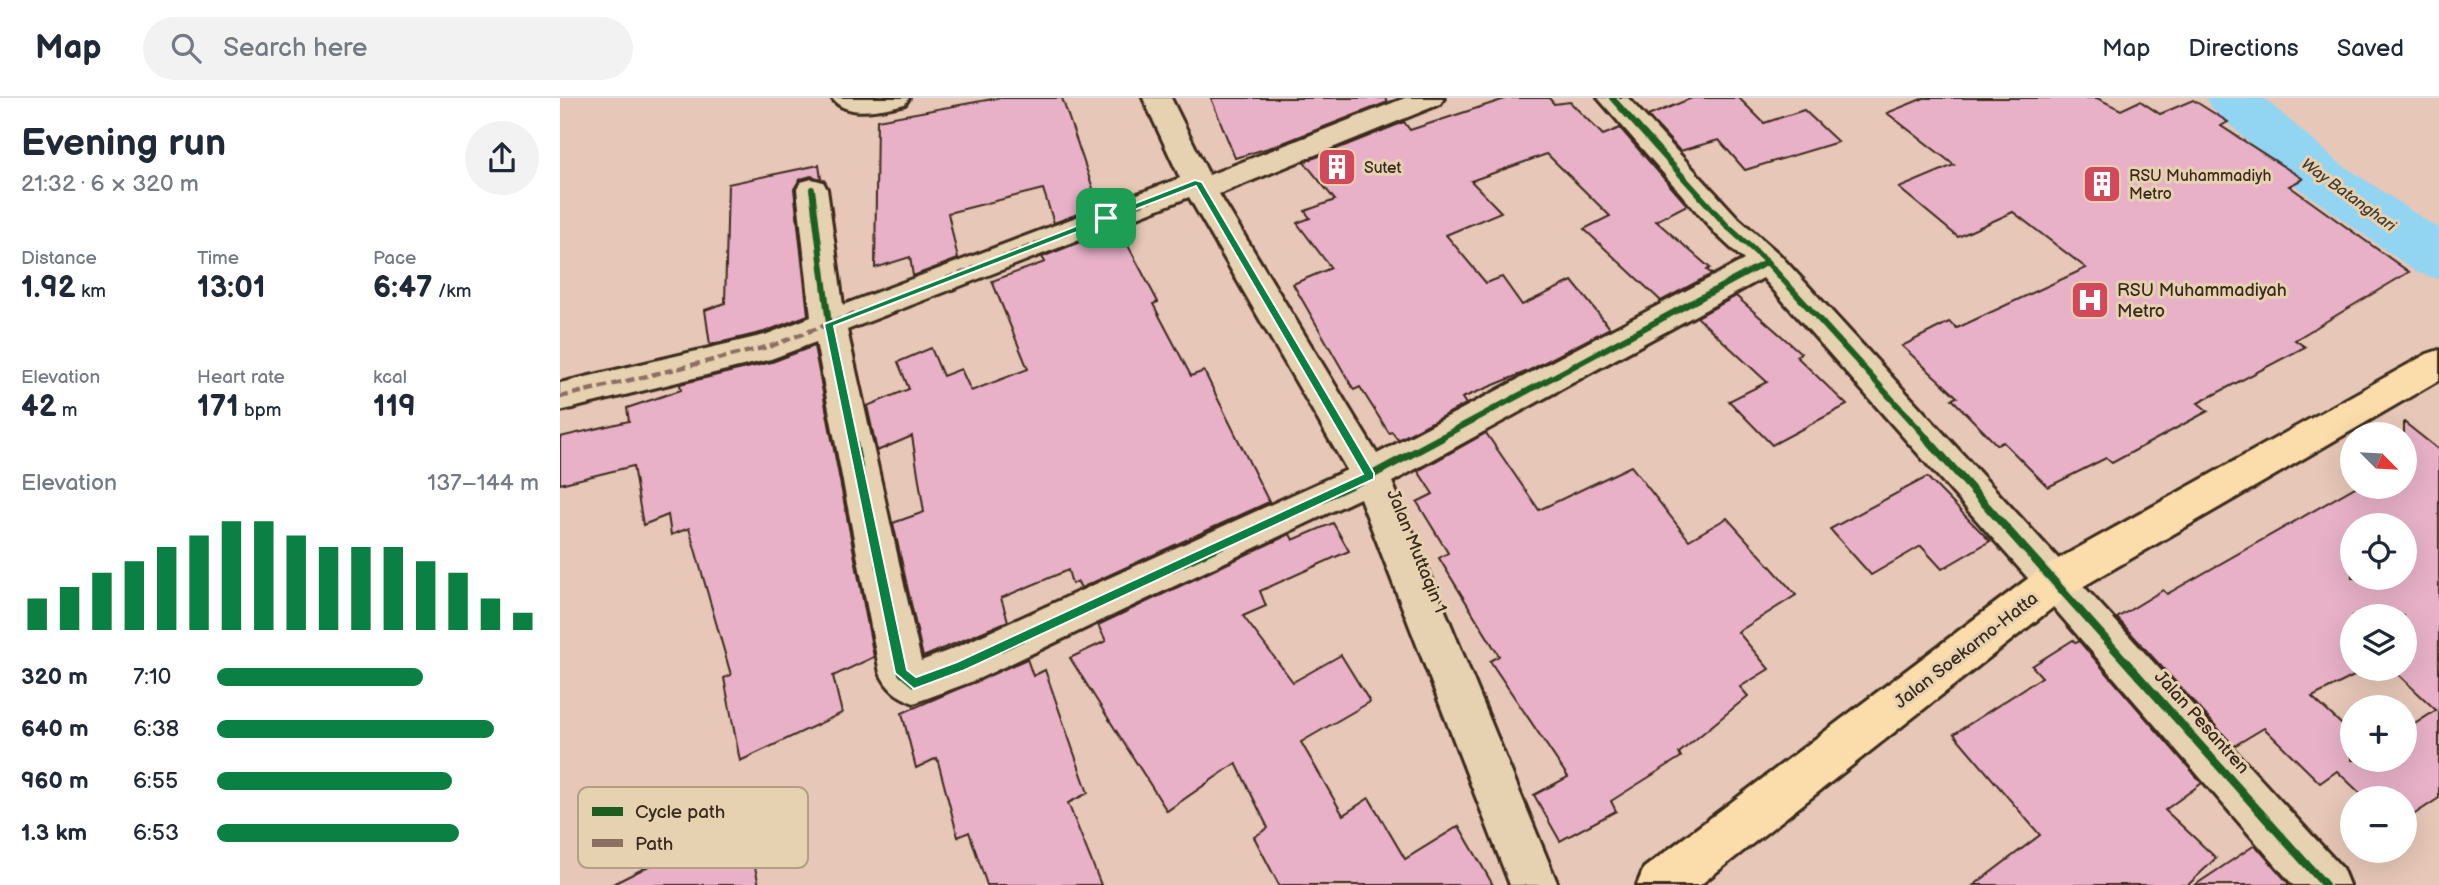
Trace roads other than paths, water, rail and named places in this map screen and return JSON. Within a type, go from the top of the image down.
[{"type":"main road","name":"Jalan Soekarno-Hatta","points":[[1661,885],[2056,581],[2439,362]]},
{"type":"street","points":[[846,98],[863,103],[895,98]]},
{"type":"street","name":"Jalan Muttaqin 1","points":[[1157,98],[1199,186],[1370,476],[1534,885]]},
{"type":"street","points":[[560,397],[771,346],[1430,98]]},
{"type":"street","name":"Jalan Pesantren","points":[[1612,98],[1728,228],[1767,262],[2056,581],[2325,885]]},
{"type":"street","points":[[812,189],[829,324],[902,673],[914,683],[961,666],[1370,476],[1767,262]]},
{"type":"waterway","name":"Way Batanghari","points":[[2232,98],[2318,175],[2439,258]]},
{"type":"place","name":"Sutet","points":[[1337,167]]},
{"type":"place","name":"RSU Muhammadiyh Metro","points":[[2102,184]]},
{"type":"place","name":"RSU Muhammadiyah Metro","points":[[2090,300]]}]
